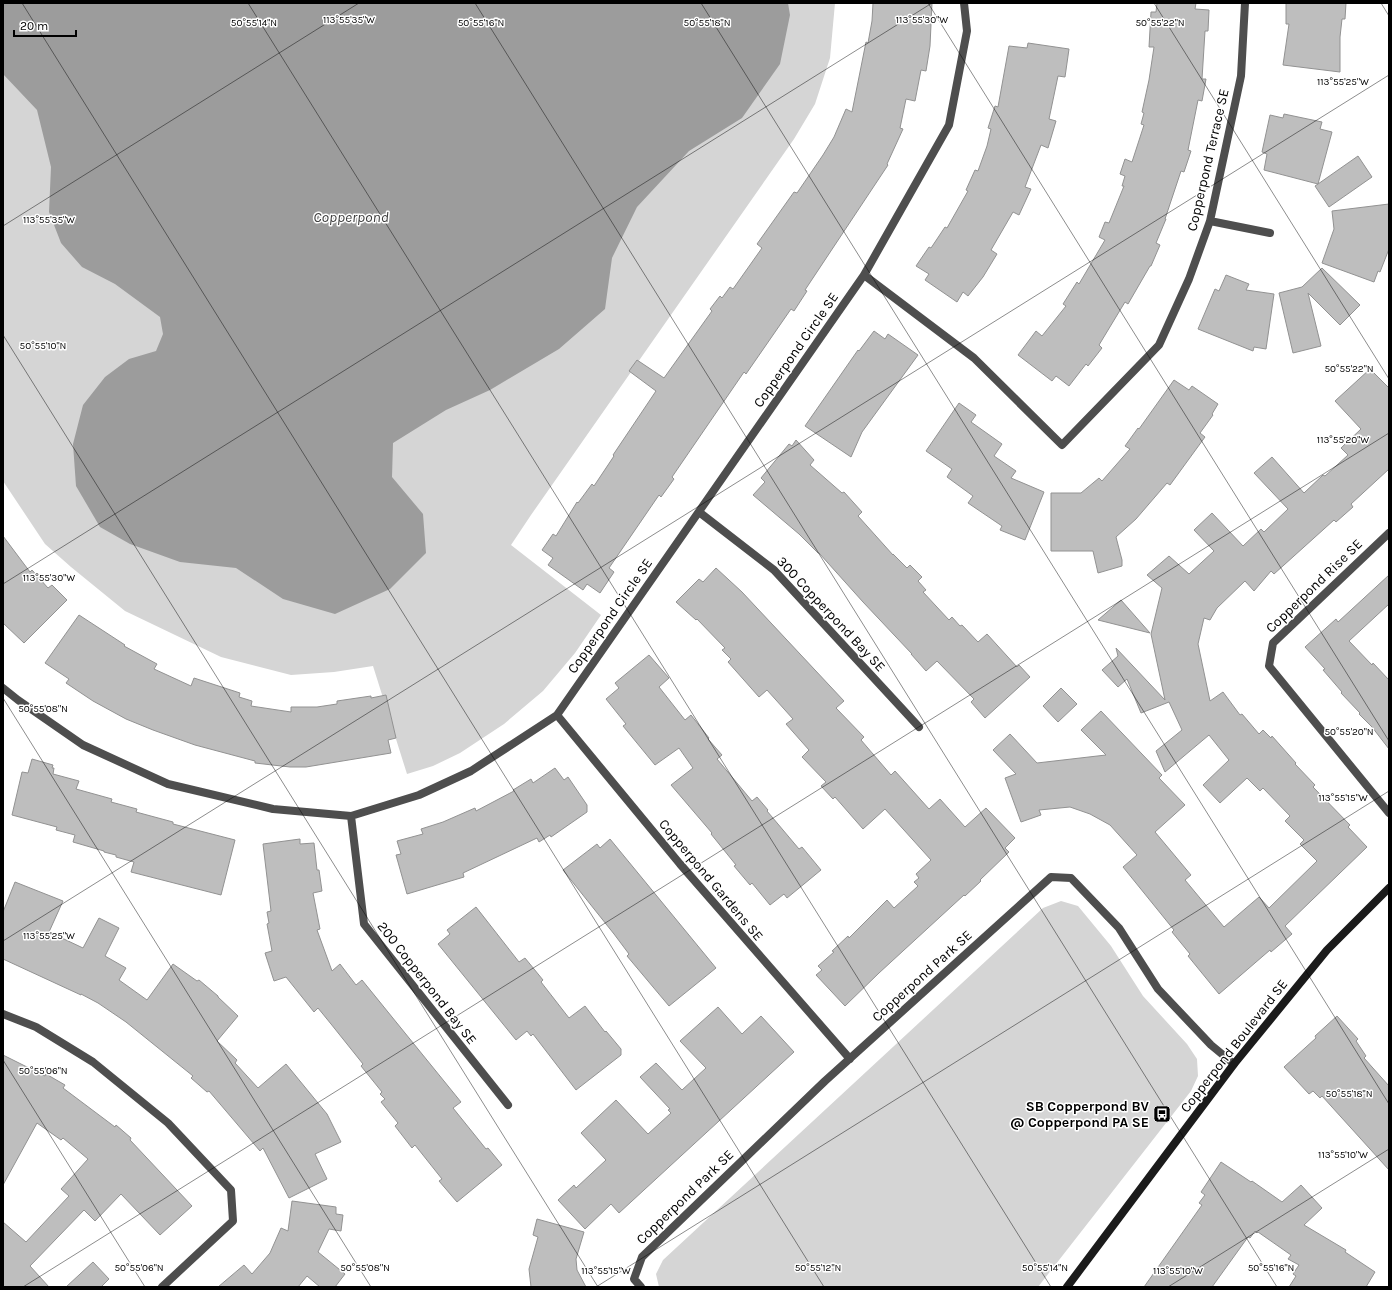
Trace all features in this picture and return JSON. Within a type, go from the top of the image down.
[{"type":"street","name":"Copperpond Circle SE","points":[[3,688],[83,745],[168,784],[273,809],[351,816],[419,795],[470,772],[557,715],[864,275],[949,125],[967,31],[964,3]]},
{"type":"street","name":"Copperpond Terrace SE","points":[[864,275],[974,358],[1062,445],[1159,345],[1189,279],[1210,221],[1241,76],[1245,3]]},
{"type":"street","points":[[1210,221],[1270,233]]},
{"type":"street","name":"300 Copperpond Bay SE","points":[[699,512],[774,570],[919,727]]},
{"type":"street","name":"Copperpond Rise SE","points":[[1389,533],[1273,643],[1268,666],[1389,814]]},
{"type":"street","name":"Copperpond Gardens SE","points":[[557,715],[680,864],[850,1059]]},
{"type":"street","name":"200 Copperpond Bay SE","points":[[351,816],[364,924],[508,1105]]},
{"type":"street","name":"Copperpond Park SE","points":[[641,1287],[634,1279],[642,1257],[850,1059],[1051,877],[1071,878],[1119,928],[1158,990],[1211,1045],[1234,1064]]},
{"type":"street","name":"Copperpond Boulevard SE","points":[[1067,1287],[1234,1064],[1327,950],[1389,888]]},
{"type":"street","points":[[3,1014],[36,1026],[93,1062],[168,1124],[231,1190],[233,1221],[162,1287]]},
{"type":"shaded area","name":"Copperpond","points":[[3,3],[835,3],[830,58],[815,104],[794,139],[511,545],[601,615],[575,653],[543,691],[504,724],[460,753],[433,766],[407,774],[373,666],[334,672],[291,675],[221,657],[125,611],[45,544],[3,481]]},
{"type":"shaded area","points":[[1061,901],[1078,906],[1111,946],[1143,996],[1187,1044],[1197,1059],[1198,1076],[1191,1091],[1038,1287],[659,1287],[656,1274],[663,1260],[1043,908]]},
{"type":"water","name":"Copperpond","points":[[3,3],[788,3],[790,15],[780,64],[742,118],[689,151],[637,207],[612,258],[605,309],[559,349],[490,390],[446,410],[393,443],[392,477],[423,514],[426,553],[390,589],[335,614],[283,599],[236,568],[180,562],[130,544],[100,527],[76,486],[73,444],[83,405],[105,377],[129,359],[156,351],[163,334],[160,317],[115,284],[82,267],[61,243],[49,212],[51,167],[37,110],[3,74]]},
{"type":"building","points":[[873,3],[932,3],[930,46],[926,71],[921,70],[915,101],[906,99],[900,128],[903,129],[887,164],[888,165],[805,290],[807,291],[794,311],[791,309],[746,374],[744,372],[672,477],[674,479],[661,497],[659,495],[609,568],[614,572],[600,593],[587,584],[583,590],[548,565],[553,558],[542,550],[553,534],[556,536],[577,502],[578,503],[592,484],[594,486],[656,391],[629,371],[637,360],[664,378],[712,311],[710,309],[720,296],[722,298],[730,287],[733,289],[762,248],[757,244],[794,192],[797,193],[823,155],[834,137],[846,109],[852,112],[866,42],[868,43],[872,21]]},
{"type":"building","points":[[1157,3],[1196,3],[1195,9],[1209,10],[1208,31],[1205,31],[1202,79],[1206,79],[1202,101],[1198,100],[1188,150],[1191,151],[1184,172],[1181,171],[1166,219],[1156,243],[1160,245],[1151,266],[1128,304],[1125,302],[1099,345],[1102,348],[1088,366],[1086,364],[1069,386],[1056,376],[1052,381],[1018,355],[1036,331],[1042,336],[1066,306],[1063,304],[1077,282],[1079,284],[1105,240],[1099,237],[1105,222],[1109,223],[1124,186],[1122,186],[1125,176],[1120,174],[1125,159],[1132,162],[1144,125],[1141,124],[1144,113],[1142,112],[1154,47],[1149,47],[1151,12],[1156,12]]},
{"type":"building","points":[[1286,3],[1346,3],[1345,19],[1342,19],[1340,37],[1340,72],[1283,65],[1289,24],[1286,24]]},
{"type":"building","points":[[1028,43],[1069,49],[1065,77],[1058,76],[1049,119],[1056,121],[1048,148],[1041,145],[1025,187],[1031,189],[1019,215],[1013,212],[991,250],[997,254],[983,277],[968,296],[963,292],[957,302],[925,280],[929,274],[916,266],[929,247],[931,248],[945,227],[947,228],[968,191],[966,190],[975,170],[978,171],[987,146],[991,129],[988,128],[995,106],[998,107],[1009,46],[1027,48]]},
{"type":"building","points":[[1284,114],[1322,122],[1320,129],[1332,132],[1318,184],[1264,170],[1267,154],[1262,152],[1270,115],[1283,118]]},
{"type":"building","points":[[1358,156],[1372,177],[1329,207],[1315,186]]},
{"type":"building","points":[[1389,204],[1389,249],[1380,272],[1378,271],[1374,282],[1322,263],[1334,229],[1332,211]]},
{"type":"building","points":[[1322,268],[1360,305],[1340,325],[1308,293],[1321,346],[1293,353],[1279,293],[1302,287]]},
{"type":"building","points":[[1226,275],[1249,284],[1246,290],[1274,294],[1266,349],[1254,347],[1253,351],[1198,329],[1215,289],[1219,291]]},
{"type":"building","points":[[874,331],[885,339],[888,334],[918,355],[862,432],[851,457],[805,426],[858,350],[859,351]]},
{"type":"building","points":[[1370,369],[1389,388],[1389,469],[1351,504],[1353,507],[1336,522],[1334,520],[1274,574],[1271,571],[1254,591],[1245,581],[1217,608],[1210,620],[1204,618],[1198,644],[1210,701],[1223,692],[1240,715],[1242,714],[1259,734],[1263,730],[1271,738],[1272,736],[1315,785],[1313,787],[1350,825],[1348,827],[1367,847],[1285,926],[1292,934],[1271,952],[1270,950],[1219,994],[1188,956],[1190,954],[1172,932],[1174,930],[1123,867],[1137,855],[1110,825],[1090,814],[1070,807],[1039,810],[1041,815],[1021,822],[1005,778],[1016,774],[993,750],[1010,734],[1037,763],[1106,755],[1081,730],[1101,711],[1162,775],[1159,778],[1185,805],[1155,832],[1191,875],[1185,880],[1224,927],[1259,897],[1269,908],[1317,861],[1300,844],[1304,840],[1285,821],[1290,816],[1263,788],[1260,791],[1247,778],[1220,803],[1203,785],[1229,760],[1209,735],[1165,772],[1156,751],[1182,730],[1169,702],[1141,713],[1127,679],[1118,687],[1102,670],[1118,656],[1116,648],[1165,700],[1151,634],[1162,588],[1147,575],[1169,556],[1189,574],[1214,551],[1194,530],[1212,513],[1243,546],[1261,529],[1264,532],[1288,509],[1254,473],[1272,457],[1304,493],[1323,475],[1325,476],[1348,455],[1341,448],[1361,429],[1335,401]]},
{"type":"building","points":[[1174,380],[1189,390],[1192,386],[1218,404],[1212,414],[1213,415],[1200,433],[1205,437],[1170,485],[1167,483],[1136,519],[1116,537],[1122,560],[1122,566],[1098,573],[1093,551],[1051,551],[1051,493],[1081,493],[1099,478],[1102,481],[1130,449],[1125,446]]},
{"type":"building","points":[[959,403],[976,415],[971,422],[1002,444],[994,456],[1016,471],[1011,478],[1044,492],[1025,540],[1000,530],[1002,526],[968,503],[973,496],[947,477],[952,469],[926,451]]},
{"type":"building","points":[[796,440],[814,460],[810,465],[842,493],[844,492],[862,512],[858,516],[893,555],[907,568],[910,565],[922,577],[918,581],[926,590],[923,592],[949,620],[952,617],[978,642],[987,634],[1017,667],[1019,665],[1030,677],[985,718],[971,702],[974,699],[937,661],[926,671],[819,553],[753,495],[765,482],[761,478],[789,444],[792,446]]},
{"type":"building","points":[[3,536],[30,572],[32,570],[48,588],[52,585],[67,600],[24,643],[3,623]]},
{"type":"building","points":[[716,568],[742,592],[844,701],[836,708],[864,737],[861,740],[891,775],[895,771],[929,809],[940,799],[965,827],[986,808],[1015,838],[1005,848],[1009,852],[980,880],[981,881],[879,973],[845,1006],[816,975],[822,970],[818,966],[887,900],[894,908],[918,886],[914,882],[919,878],[916,874],[931,860],[885,809],[863,829],[835,797],[833,799],[821,786],[826,782],[802,757],[809,750],[786,724],[793,719],[767,690],[759,697],[728,662],[731,659],[722,650],[725,648],[697,619],[696,620],[676,602],[699,579],[703,582]]},
{"type":"building","points":[[1389,575],[1389,604],[1349,641],[1389,680],[1389,749],[1372,727],[1359,714],[1360,713],[1341,693],[1342,692],[1323,670],[1325,669],[1305,647],[1336,619],[1338,622]]},
{"type":"building","points":[[1121,600],[1150,633],[1098,620]]},
{"type":"building","points":[[79,615],[125,645],[124,646],[157,664],[154,669],[191,686],[194,678],[240,693],[239,697],[252,701],[251,706],[291,712],[291,707],[317,707],[337,704],[337,701],[386,695],[396,738],[388,740],[391,753],[306,767],[290,767],[255,763],[255,761],[195,745],[126,719],[93,701],[66,683],[69,679],[45,663]]},
{"type":"building","points":[[649,655],[669,678],[659,687],[685,720],[691,715],[709,738],[708,739],[722,755],[717,759],[752,801],[757,797],[799,849],[802,847],[821,870],[787,898],[784,894],[770,905],[752,883],[750,885],[734,866],[736,865],[711,834],[712,833],[671,785],[693,768],[679,748],[655,765],[623,726],[626,724],[606,699],[619,688],[615,683]]},
{"type":"building","points":[[1061,688],[1077,704],[1058,722],[1043,706]]},
{"type":"building","points":[[32,759],[53,765],[53,774],[79,781],[76,789],[112,799],[111,802],[137,809],[136,812],[173,822],[173,824],[235,840],[221,895],[131,872],[134,862],[73,842],[75,835],[56,830],[57,827],[12,815],[22,772],[28,773]]},
{"type":"building","points":[[555,768],[564,780],[568,777],[587,805],[587,812],[551,837],[550,835],[539,842],[537,838],[463,873],[464,877],[407,894],[396,855],[401,854],[397,841],[423,834],[421,829],[443,822],[475,808],[476,811],[514,791],[513,790],[531,779],[533,783]]},
{"type":"building","points":[[300,839],[300,844],[314,843],[317,870],[319,870],[322,891],[313,893],[320,929],[317,930],[332,971],[340,964],[356,985],[362,980],[461,1102],[453,1108],[486,1149],[488,1148],[502,1165],[457,1202],[439,1181],[442,1179],[415,1145],[412,1148],[395,1126],[398,1123],[381,1102],[385,1099],[380,1094],[382,1092],[361,1066],[363,1064],[318,1008],[314,1012],[286,977],[274,981],[265,953],[272,951],[267,924],[269,923],[267,912],[271,911],[263,844]]},
{"type":"building","points":[[610,839],[716,968],[669,1006],[627,956],[629,954],[563,870],[597,844],[600,848]]},
{"type":"building","points":[[15,882],[63,901],[49,932],[83,948],[99,918],[119,928],[105,956],[126,968],[119,980],[147,1000],[173,964],[197,981],[199,980],[218,996],[238,1016],[217,1041],[237,1060],[235,1063],[258,1088],[286,1064],[327,1114],[341,1142],[315,1154],[327,1179],[289,1198],[263,1148],[260,1151],[209,1091],[207,1092],[191,1078],[193,1076],[126,1022],[98,1003],[3,959],[3,912]]},
{"type":"building","points":[[476,907],[519,962],[525,958],[543,980],[541,982],[569,1018],[585,1006],[605,1032],[606,1031],[621,1049],[621,1055],[576,1090],[533,1034],[531,1036],[527,1031],[516,1040],[438,944],[450,934],[447,930]]},
{"type":"building","points":[[718,1007],[742,1034],[761,1016],[794,1052],[619,1213],[611,1204],[585,1229],[558,1200],[574,1185],[576,1188],[606,1160],[581,1133],[616,1100],[648,1134],[671,1113],[668,1110],[670,1109],[640,1077],[656,1063],[682,1090],[706,1068],[680,1041]]},
{"type":"building","points":[[1337,1016],[1358,1039],[1356,1041],[1366,1056],[1364,1058],[1389,1086],[1389,1170],[1322,1096],[1320,1098],[1313,1091],[1309,1094],[1284,1067],[1316,1038],[1315,1036]]},
{"type":"building","points":[[3,1055],[45,1076],[46,1074],[65,1085],[63,1088],[115,1127],[116,1125],[131,1138],[130,1140],[192,1206],[160,1235],[121,1194],[95,1221],[84,1210],[30,1266],[49,1287],[3,1287],[3,1222],[26,1242],[69,1196],[61,1189],[88,1159],[63,1138],[61,1140],[37,1123],[3,1185]]},
{"type":"building","points":[[1221,1162],[1282,1202],[1301,1185],[1322,1208],[1304,1225],[1346,1250],[1345,1252],[1375,1272],[1366,1287],[1289,1287],[1296,1276],[1293,1274],[1299,1265],[1288,1259],[1291,1255],[1255,1231],[1250,1238],[1248,1237],[1212,1287],[1144,1287],[1202,1205],[1199,1203],[1205,1195],[1201,1192]]},
{"type":"building","points":[[292,1201],[336,1207],[336,1214],[343,1215],[341,1231],[329,1229],[318,1252],[345,1274],[335,1287],[320,1287],[307,1276],[298,1287],[218,1287],[244,1265],[252,1274],[270,1253],[281,1228],[288,1231]]},
{"type":"building","points":[[537,1219],[584,1232],[576,1259],[577,1270],[586,1287],[531,1287],[529,1269],[538,1237],[533,1235]]},
{"type":"building","points":[[93,1262],[109,1279],[101,1287],[66,1287]]},
{"type":"place","name":"SB Copperpond BV @ Copperpond PA SE","points":[[1162,1114]]}]
